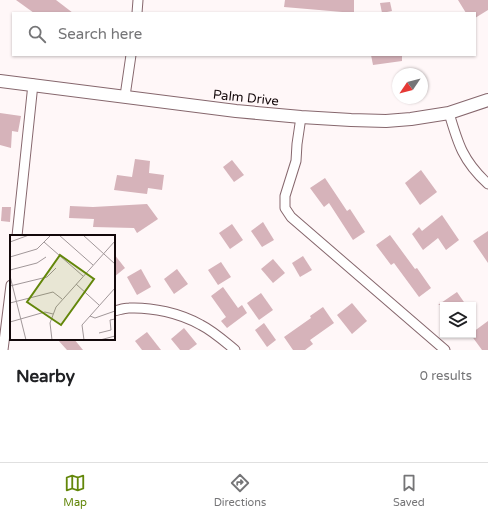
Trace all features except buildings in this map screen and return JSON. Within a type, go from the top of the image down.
[{"type":"street","points":[[136,12],[138,0]]},
{"type":"street","points":[[125,96],[131,56]]},
{"type":"street","name":"Palm Drive","points":[[0,81],[236,111],[302,117],[386,121],[449,113],[488,100]]},
{"type":"street","points":[[17,235],[33,84]]},
{"type":"street","points":[[449,113],[456,137],[464,156],[477,174],[488,184]]},
{"type":"street","points":[[302,117],[297,144],[296,161],[285,196],[285,208],[291,217],[445,350]]},
{"type":"street","points":[[3,350],[10,293]]},
{"type":"street","points":[[115,311],[128,308],[155,310],[178,315],[200,324],[236,350]]}]
